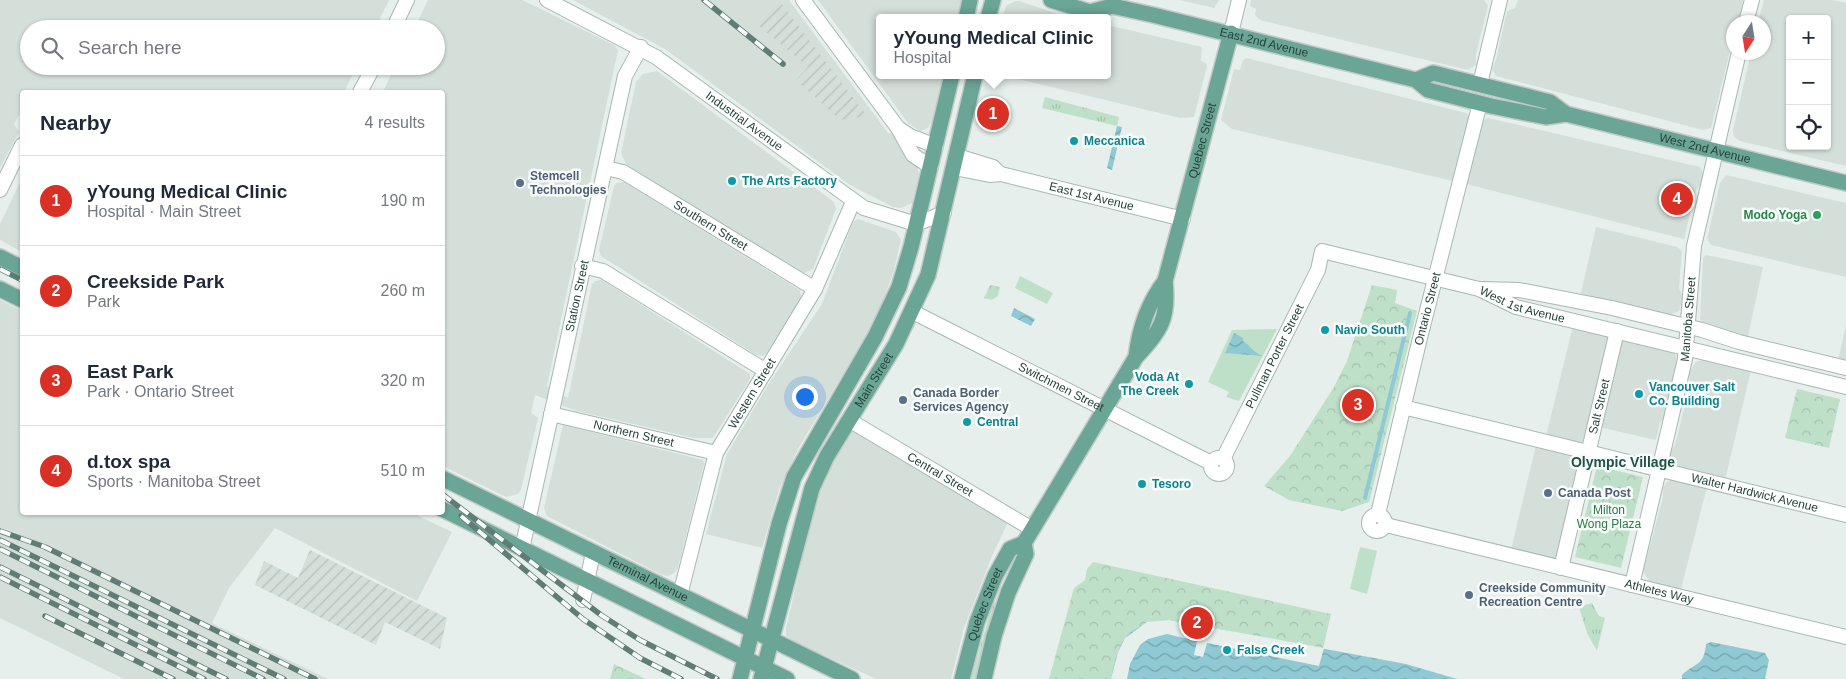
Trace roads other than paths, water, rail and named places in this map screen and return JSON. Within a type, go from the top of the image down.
[{"type":"main road","points":[[967,14],[970,0]]},
{"type":"main road","points":[[989,14],[993,0]]},
{"type":"main road","name":"East 2nd Avenue","points":[[1052,0],[1090,12],[1109,3],[1416,80],[1428,90],[1480,103]]},
{"type":"main road","name":"Quebec Street","points":[[962,679],[977,622],[995,576],[1010,549],[1028,536],[1136,357],[1138,336],[1154,294],[1166,281],[1231,33]]},
{"type":"main road","name":"East 2nd Avenue","points":[[1416,80],[1432,73],[1480,84]]},
{"type":"main road","name":"Main Street","points":[[740,679],[781,515],[794,477],[892,305],[931,167],[951,79]]},
{"type":"main road","name":"Main Street","points":[[763,674],[801,522],[812,488],[827,456],[848,420],[896,344],[913,312],[928,275],[974,79]]},
{"type":"main road","name":"West 2nd Avenue","points":[[1480,84],[1550,102],[1566,114],[1846,183]]},
{"type":"main road","name":"West 2nd Avenue","points":[[1480,103],[1546,117],[1566,114]]},
{"type":"main road","points":[[0,257],[20,267]]},
{"type":"main road","points":[[0,289],[20,299]]},
{"type":"main road","name":"Terminal Avenue","points":[[445,479],[852,679]]},
{"type":"main road","points":[[445,510],[745,659],[763,674],[787,679]]},
{"type":"main road","name":"Quebec Street","points":[[984,679],[994,636],[1008,592],[1026,554],[1028,536]]},
{"type":"street","points":[[397,20],[407,0]]},
{"type":"street","name":"Industrial Avenue","points":[[547,0],[641,47],[853,202],[875,213],[916,224]]},
{"type":"street","points":[[803,0],[898,128],[913,155],[931,167]]},
{"type":"street","name":"Quebec Street","points":[[1231,33],[1239,0]]},
{"type":"street","points":[[1480,84],[1500,0]]},
{"type":"street","points":[[1748,15],[1752,0]]},
{"type":"street","name":"Station Street","points":[[522,549],[582,266],[626,76],[641,47]]},
{"type":"street","name":"Manitoba Street","points":[[1632,585],[1660,470],[1686,348],[1694,246],[1737,60]]},
{"type":"street","points":[[361,90],[369,75]]},
{"type":"street","name":"Ontario Street","points":[[1382,520],[1403,407],[1480,103]]},
{"type":"street","points":[[898,128],[910,136],[936,146]]},
{"type":"street","points":[[0,190],[20,148]]},
{"type":"street","name":"East 1st Avenue","points":[[956,162],[990,175],[1000,174],[1183,219]]},
{"type":"street","name":"Southern Street","points":[[606,168],[623,172],[815,289]]},
{"type":"street","name":"Western Street","points":[[680,596],[716,453],[815,289],[853,202]]},
{"type":"street","points":[[916,224],[944,213]]},
{"type":"street","name":"Pullman Porter Street","points":[[1217,461],[1318,270],[1322,251],[1437,278]]},
{"type":"street","points":[[582,266],[603,271],[766,371]]},
{"type":"street","points":[[1437,278],[1479,289]]},
{"type":"street","name":"West 1st Avenue","points":[[1479,289],[1519,290],[1612,308],[1687,326],[1738,342],[1846,368]]},
{"type":"street","name":"West 1st Avenue","points":[[1479,289],[1516,307],[1846,387]]},
{"type":"street","name":"Switchmen Street","points":[[913,312],[1104,410],[1217,461]]},
{"type":"street","name":"Salt Street","points":[[1561,568],[1617,331]]},
{"type":"street","name":"Walter Hardwick Avenue","points":[[1403,407],[1846,515]]},
{"type":"street","name":"Northern Street","points":[[551,414],[716,453]]},
{"type":"street","name":"Central Street","points":[[848,420],[1028,536]]},
{"type":"street","name":"Athletes Way","points":[[1382,520],[1561,568],[1846,637]]},
{"type":"street","points":[[583,600],[594,553]]},
{"type":"water","points":[[1117,126],[1122,127],[1112,170],[1107,168]]},
{"type":"water","points":[[1014,308],[1035,319],[1031,326],[1011,316]]},
{"type":"water","points":[[1234,333],[1243,338],[1243,341],[1262,356],[1225,353]]},
{"type":"water","name":"False Creek","points":[[1169,620],[1406,664],[1457,679],[1111,679],[1117,653],[1127,636],[1143,625]]},
{"type":"water","points":[[1711,642],[1765,653],[1769,660],[1765,679],[1682,679],[1682,675],[1701,660],[1706,644]]},
{"type":"waterway","points":[[1365,498],[1410,313]]},
{"type":"railway","points":[[704,0],[783,64]]},
{"type":"railway","points":[[0,269],[20,279]]},
{"type":"railway","points":[[445,496],[601,615],[640,640],[717,679]]},
{"type":"railway","points":[[461,516],[583,619],[640,658],[681,679]]},
{"type":"railway","points":[[0,531],[45,547],[315,679]]},
{"type":"railway","points":[[0,540],[284,679]]},
{"type":"railway","points":[[0,549],[263,679]]},
{"type":"railway","points":[[0,567],[226,679]]},
{"type":"railway","points":[[0,577],[204,679]]},
{"type":"railway","points":[[45,616],[173,679]]},
{"type":"place","name":"yYoung Medical Clinic","points":[[993,114]]},
{"type":"place","name":"Meccanica","points":[[1074,141]]},
{"type":"place","name":"The Arts Factory","points":[[732,181]]},
{"type":"place","name":"Stemcell Technologies","points":[[520,183]]},
{"type":"place","name":"d.tox spa","points":[[1677,199]]},
{"type":"place","name":"Modo Yoga","points":[[1817,215]]},
{"type":"place","name":"Navio South","points":[[1325,330]]},
{"type":"place","name":"Voda At The Creek","points":[[1189,384]]},
{"type":"place","name":"Vancouver Salt Co. Building","points":[[1639,394]]},
{"type":"place","name":"Canada Border Services Agency","points":[[903,400]]},
{"type":"place","name":"East Park","points":[[1358,405]]},
{"type":"place","name":"Central","points":[[967,422]]},
{"type":"place","name":"Tesoro","points":[[1142,484]]},
{"type":"place","name":"Canada Post","points":[[1548,493]]},
{"type":"place","name":"Creekside Community Recreation Centre","points":[[1469,595]]},
{"type":"place","name":"Creekside Park","points":[[1197,623]]},
{"type":"place","name":"False Creek","points":[[1227,650]]},
{"type":"district","name":"Olympic Village","points":[[1623,462]]},
{"type":"park label","name":"Milton Wong Plaza","points":[[1609,517]]}]
